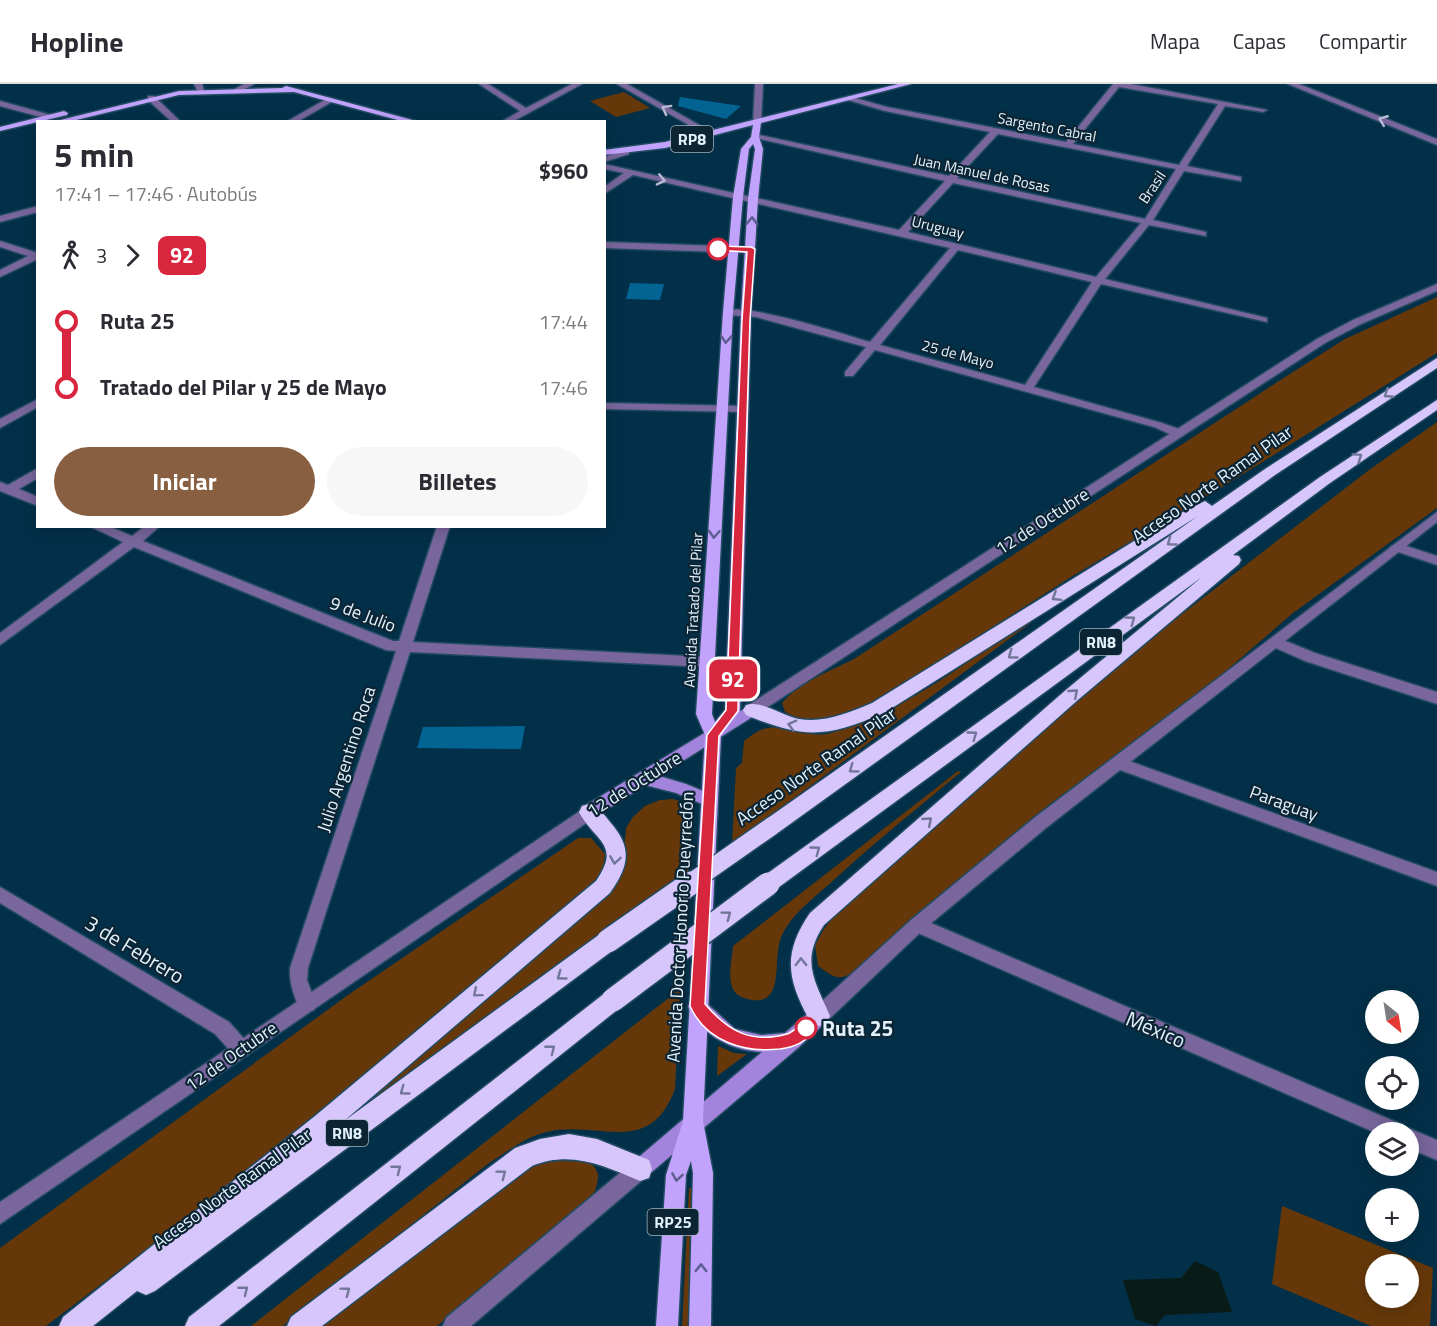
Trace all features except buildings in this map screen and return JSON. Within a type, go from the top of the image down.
[{"type":"highway","name":"Acceso Norte Ramal Pilar","points":[[86,1326],[608,941],[1270,472],[1437,362]]},
{"type":"highway","name":"RN8","points":[[198,1326],[613,1000],[768,884],[1325,480],[1437,404]]},
{"type":"highway","points":[[752,710],[785,723],[813,728],[837,724],[870,712],[1179,520],[1270,472]]},
{"type":"highway","points":[[819,1016],[804,986],[800,962],[804,940],[817,920],[1065,701],[1325,480]]},
{"type":"highway","points":[[72,1326],[322,1124],[603,886],[616,864],[617,850],[606,830],[589,812]]},
{"type":"highway","points":[[300,1326],[524,1157],[550,1148],[580,1146],[609,1155],[640,1169]]},
{"type":"main road","points":[[52,119],[187,84]]},
{"type":"main road","points":[[265,84],[408,120]]},
{"type":"main road","name":"RP8","points":[[606,153],[626,152],[711,134],[907,84]]},
{"type":"main road","points":[[52,119],[200,88],[294,90]]},
{"type":"main road","points":[[0,129],[36,122]]},
{"type":"main road","name":"Avenida Tratado del Pilar","points":[[755,136],[745,149],[738,197],[721,408],[704,714],[713,735],[732,711],[746,313],[753,200],[759,149],[755,136],[757,123]]},
{"type":"main road","points":[[0,135],[36,126]]},
{"type":"main road","name":"12 de Octubre","points":[[589,812],[752,710]]},
{"type":"main road","name":"Avenida Doctor Honorio Pueyrredón","points":[[700,1326],[703,1173],[693,1121],[697,1006],[713,735]]},
{"type":"main road","points":[[641,778],[680,788],[709,801]]},
{"type":"main road","points":[[697,1006],[715,1027],[735,1039],[762,1044],[793,1040]]},
{"type":"main road","points":[[640,1169],[693,1121],[819,1016]]},
{"type":"main road","name":"Avenida Doctor Honorio Pueyrredón","points":[[667,1326],[676,1175],[693,1121]]},
{"type":"street","points":[[237,90],[250,84]]},
{"type":"street","points":[[483,84],[526,111]]},
{"type":"street","points":[[509,120],[578,84]]},
{"type":"street","points":[[621,84],[711,134]]},
{"type":"street","name":"RP25","points":[[757,123],[759,84]]},
{"type":"street","points":[[1068,146],[1117,84],[1263,110]]},
{"type":"street","points":[[1162,92],[1168,84]]},
{"type":"street","points":[[1292,84],[1437,142]]},
{"type":"street","points":[[151,98],[175,120]]},
{"type":"street","name":"Sargento Cabral","points":[[851,98],[885,109],[1238,179]]},
{"type":"street","points":[[294,120],[331,100]]},
{"type":"street","points":[[0,103],[52,119]]},
{"type":"street","name":"Brasil","points":[[1028,388],[1098,281],[1147,222],[1223,103]]},
{"type":"street","points":[[901,234],[996,131]]},
{"type":"street","name":"Juan Manuel de Rosas","points":[[755,136],[1203,234]]},
{"type":"street","points":[[606,163],[626,152]]},
{"type":"street","name":"Uruguay","points":[[606,164],[630,173],[901,234],[1263,320]]},
{"type":"street","points":[[606,190],[630,173]]},
{"type":"street","points":[[0,219],[36,210]]},
{"type":"street","points":[[0,244],[36,256]]},
{"type":"street","points":[[606,244],[751,249]]},
{"type":"street","points":[[849,374],[956,247]]},
{"type":"street","points":[[0,274],[36,256]]},
{"type":"street","name":"12 de Octubre","points":[[752,710],[1322,341],[1357,322],[1437,287]]},
{"type":"street","name":"25 de Mayo","points":[[728,312],[746,313],[873,346],[1158,425],[1178,433]]},
{"type":"street","points":[[0,424],[36,403]]},
{"type":"street","points":[[606,406],[743,409]]},
{"type":"street","points":[[5,488],[36,473]]},
{"type":"street","points":[[5,488],[36,501]]},
{"type":"street","points":[[819,1016],[917,925],[1040,823],[1437,516]]},
{"type":"street","name":"9 de Julio","points":[[100,528],[391,646],[707,662]]},
{"type":"street","points":[[0,640],[151,528]]},
{"type":"street","name":"Julio Argentino Roca","points":[[307,1004],[298,980],[299,968],[443,528]]},
{"type":"street","points":[[1396,547],[1437,561]]},
{"type":"street","points":[[1276,642],[1310,657],[1437,698]]},
{"type":"street","name":"Paraguay","points":[[1118,763],[1437,879]]},
{"type":"street","name":"12 de Octubre","points":[[0,1214],[589,812]]},
{"type":"street","name":"3 de Febrero","points":[[0,894],[222,1028],[241,1049]]},
{"type":"street","name":"México","points":[[917,925],[1373,1122]]},
{"type":"street","points":[[1419,1143],[1437,1150]]},
{"type":"street","points":[[454,1326],[640,1169]]},
{"type":"shaded area","points":[[624,92],[650,108],[616,117],[590,101]]},
{"type":"shaded area","points":[[1437,297],[1437,353],[1219,489],[1071,577],[890,694],[830,721],[806,723],[785,712],[782,703],[797,689],[854,659],[1282,379],[1345,339]]},
{"type":"shaded area","points":[[1437,422],[1437,508],[1293,613],[1198,695],[1051,803],[858,970],[838,977],[818,966],[815,945],[841,907],[1129,655],[1369,470]]},
{"type":"shaded area","points":[[1028,620],[1032,622],[732,844],[736,768],[742,763],[744,741],[758,731],[768,728],[823,734],[858,724],[910,699]]},
{"type":"shaded area","points":[[958,771],[961,772],[867,851],[795,916],[780,939],[776,979],[770,994],[764,999],[756,1000],[737,995],[733,990],[730,976],[733,946]]},
{"type":"shaded area","points":[[673,799],[682,802],[692,812],[688,875],[317,1143],[499,984],[590,910],[615,882],[623,861],[626,828],[633,817],[645,806],[660,800]]},
{"type":"shaded area","points":[[578,838],[591,838],[605,854],[603,869],[595,880],[547,925],[261,1163],[46,1326],[0,1326],[0,1248],[348,995]]},
{"type":"shaded area","points":[[680,989],[675,1089],[664,1110],[651,1123],[636,1130],[620,1132],[565,1129],[531,1137],[489,1163],[283,1326],[251,1326]]},
{"type":"shaded area","points":[[718,1046],[734,1053],[747,1054],[717,1076]]},
{"type":"shaded area","points":[[570,1155],[586,1161],[596,1169],[598,1180],[592,1197],[437,1326],[322,1326],[504,1184],[543,1159]]},
{"type":"shaded area","points":[[689,1188],[695,1189],[689,1326],[682,1326]]},
{"type":"shaded area","points":[[1282,1206],[1399,1254],[1365,1254],[1365,1308],[1419,1308],[1419,1262],[1433,1268],[1430,1326],[1371,1326],[1272,1284]]},
{"type":"shaded area","points":[[1195,1261],[1218,1272],[1232,1312],[1165,1315],[1156,1326],[1135,1319],[1123,1280],[1181,1278]]},
{"type":"bus line","name":"92","points":[[718,249],[751,249],[746,320],[732,711],[713,735],[697,1006],[715,1027],[742,1042],[762,1044],[793,1040],[806,1028]]},
{"type":"place","name":"Ruta 25","points":[[806,1028]]}]
